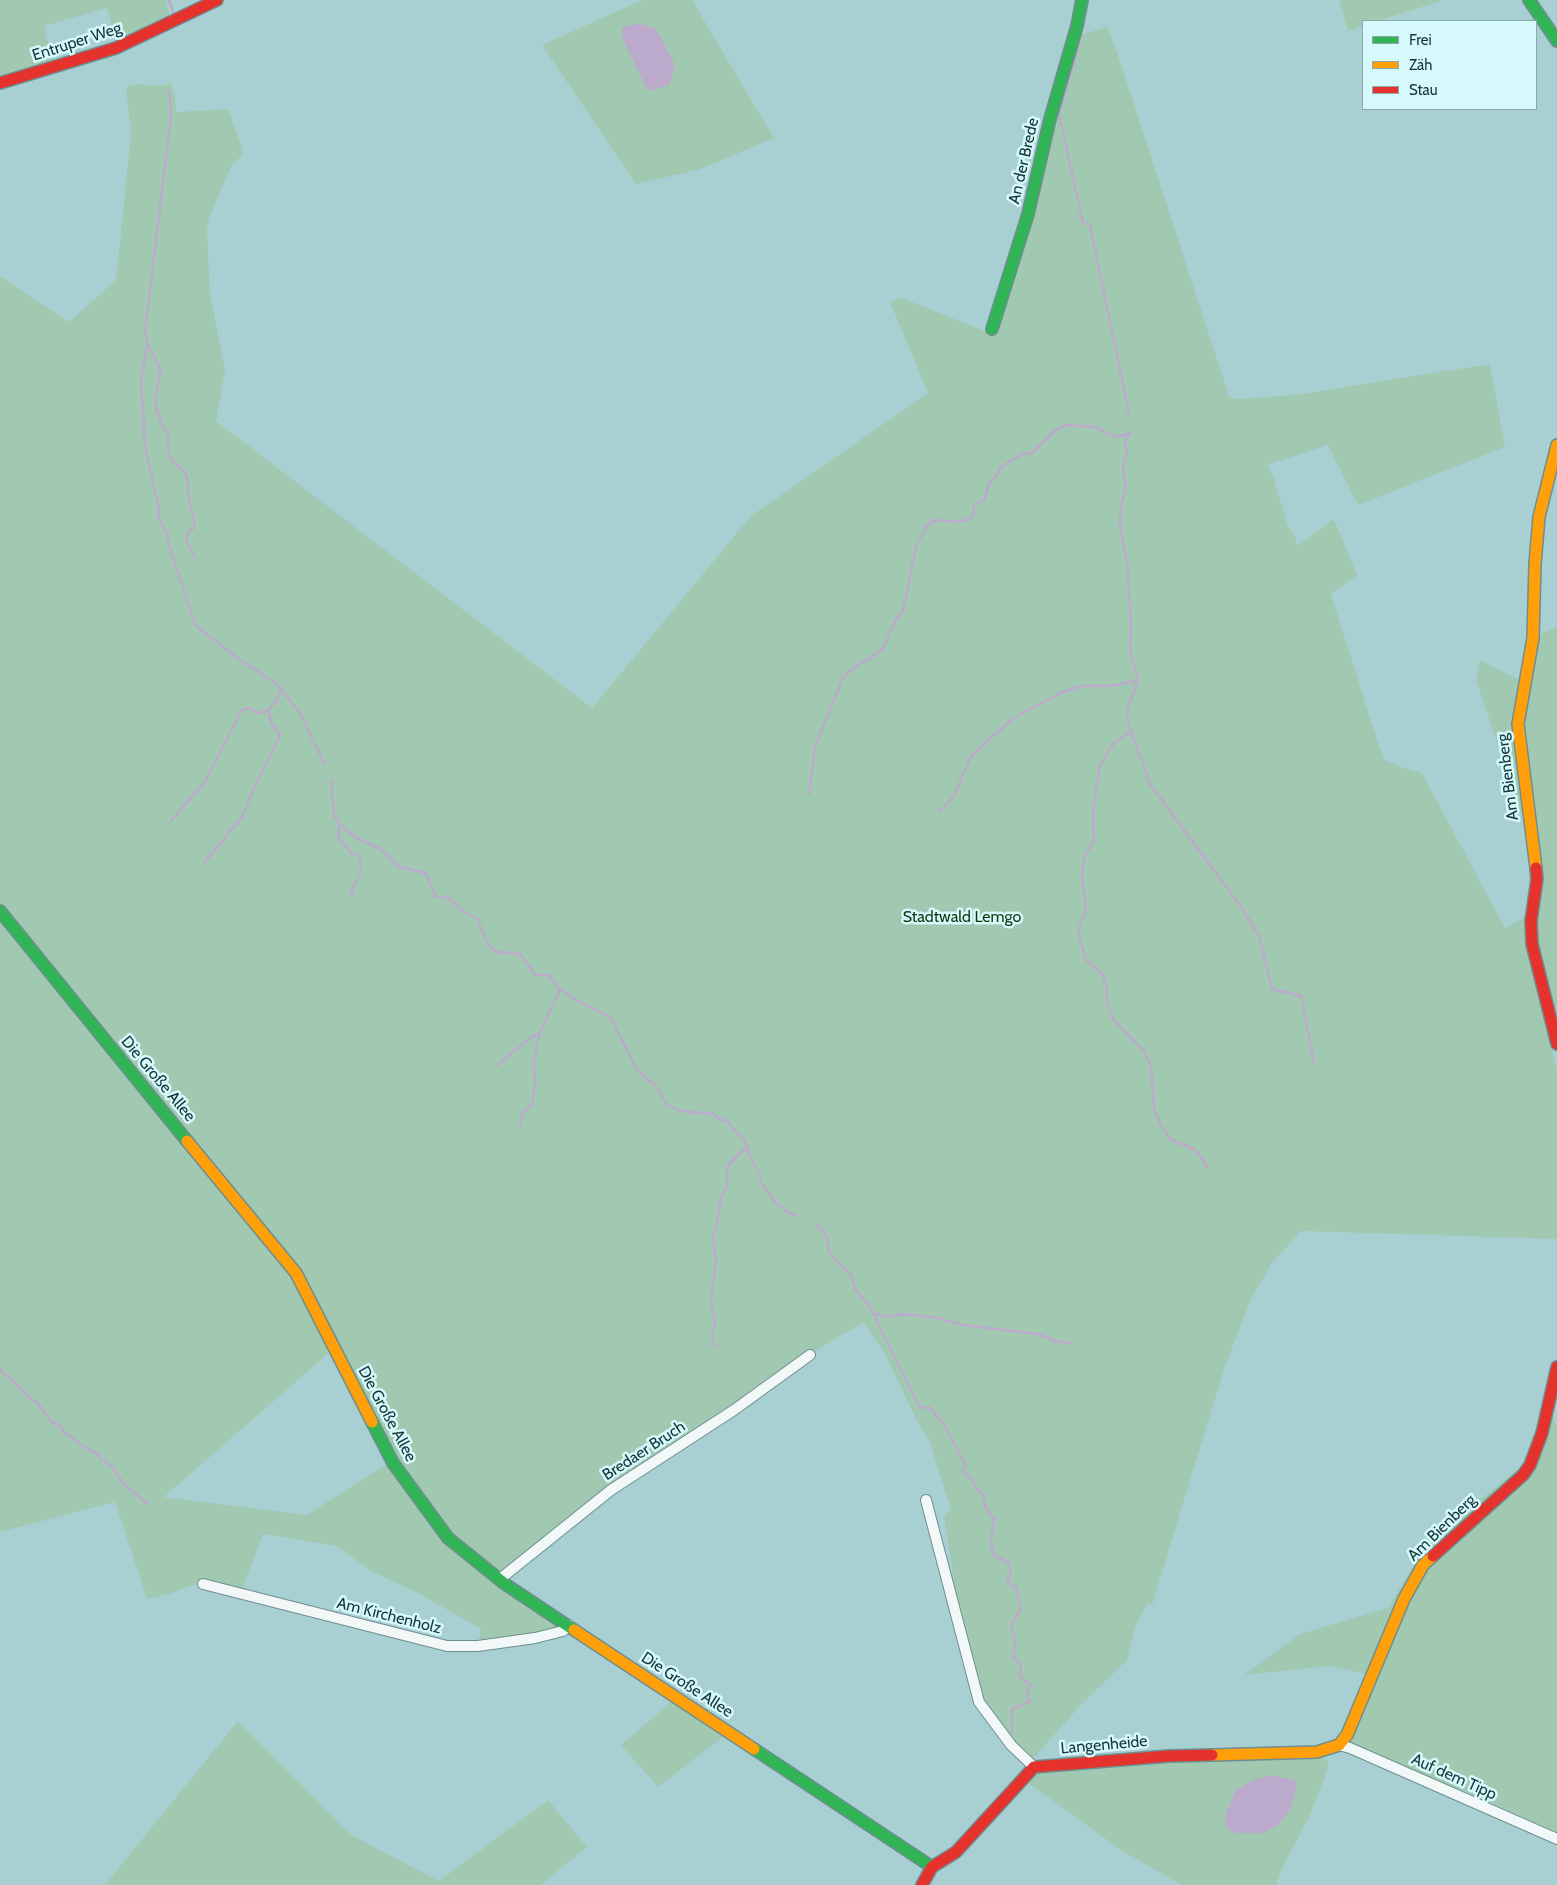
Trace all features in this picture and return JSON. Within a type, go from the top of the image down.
[{"type":"street","name":"Entruper Weg","points":[[0,83],[116,48],[217,0]]},
{"type":"street","name":"An der Brede","points":[[992,329],[1028,214],[1052,112],[1077,26],[1082,0]]},
{"type":"street","points":[[1529,0],[1557,41]]},
{"type":"street","name":"Am Bienberg","points":[[1557,445],[1539,517],[1535,564],[1533,638],[1518,724],[1537,879],[1531,921],[1532,944],[1557,1044]]},
{"type":"street","name":"Die Große Allee","points":[[0,911],[296,1273],[392,1463],[448,1538],[472,1559],[500,1579],[932,1867]]},
{"type":"street","name":"Bredaer Bruch","points":[[500,1579],[611,1490],[734,1410],[810,1356]]},
{"type":"street","name":"Am Bienberg","points":[[1339,1745],[1347,1735],[1404,1599],[1423,1565],[1523,1475],[1530,1465],[1542,1433],[1557,1368]]},
{"type":"street","points":[[922,1885],[932,1867],[956,1852],[1034,1767],[1011,1745],[979,1702],[926,1500]]},
{"type":"street","name":"Am Kirchenholz","points":[[203,1584],[447,1646],[478,1646],[535,1638],[563,1631],[568,1625]]},
{"type":"street","name":"Langenheide","points":[[1034,1767],[1168,1756],[1317,1752],[1339,1745]]},
{"type":"street","name":"Auf dem Tipp","points":[[1339,1745],[1557,1839]]},
{"type":"green space","points":[[0,0],[166,0],[170,16],[117,42],[107,8],[44,26],[52,63],[0,79]]},
{"type":"green space","points":[[642,0],[692,0],[774,138],[701,169],[636,184],[542,45]]},
{"type":"green space","points":[[1339,0],[1444,0],[1381,20],[1362,20],[1362,26],[1348,31]]},
{"type":"green space","name":"Stadtwald Lemgo","points":[[1107,27],[1118,55],[1229,396],[1235,399],[1295,395],[1490,364],[1505,447],[1358,505],[1328,445],[1267,465],[1274,479],[1287,523],[1295,537],[1297,546],[1334,519],[1357,575],[1331,594],[1379,746],[1386,761],[1415,772],[1419,771],[1423,775],[1505,928],[1525,917],[1541,1009],[1557,1070],[1557,1239],[1301,1231],[1272,1263],[1252,1297],[1225,1366],[1152,1605],[1147,1604],[1135,1626],[1127,1660],[1079,1707],[1031,1761],[1014,1744],[982,1700],[949,1577],[953,1574],[944,1516],[951,1510],[929,1440],[920,1427],[884,1352],[864,1323],[841,1335],[713,1416],[627,1475],[499,1574],[474,1557],[417,1495],[331,1351],[164,1497],[307,1515],[388,1463],[444,1540],[560,1625],[559,1629],[479,1643],[481,1629],[418,1593],[371,1571],[337,1546],[263,1534],[241,1592],[197,1583],[172,1593],[147,1599],[115,1502],[0,1532],[0,276],[69,322],[116,280],[131,133],[126,87],[137,84],[159,86],[171,83],[175,95],[176,112],[228,109],[241,145],[243,154],[231,167],[209,218],[207,231],[210,293],[225,371],[216,421],[592,708],[751,516],[928,393],[890,302],[902,298],[989,333],[1079,35]]},
{"type":"green space","points":[[1557,627],[1557,1009],[1553,1010],[1534,944],[1522,725],[1538,635]]},
{"type":"green space","points":[[1480,660],[1522,681],[1527,830],[1476,680]]},
{"type":"green space","points":[[1553,1417],[1557,1427],[1557,1833],[1481,1798],[1351,1745],[1349,1738],[1365,1674],[1329,1666],[1244,1675],[1300,1634],[1388,1608],[1427,1543],[1518,1469],[1527,1474],[1549,1418]]},
{"type":"green space","points":[[671,1702],[723,1737],[658,1787],[621,1745]]},
{"type":"green space","points":[[238,1721],[351,1835],[439,1881],[548,1800],[587,1847],[541,1885],[105,1885]]},
{"type":"green space","points":[[1321,1755],[1329,1764],[1320,1790],[1308,1819],[1283,1866],[1276,1885],[1182,1885],[1124,1852],[1025,1781],[1040,1772],[1168,1761]]},
{"type":"shaded area","points":[[638,23],[656,29],[675,65],[669,85],[648,91],[623,40],[622,28]]},
{"type":"shaded area","points":[[1271,1775],[1296,1781],[1295,1794],[1289,1811],[1279,1825],[1263,1833],[1234,1833],[1226,1827],[1225,1816],[1236,1789],[1254,1780]]},
{"type":"waterway","points":[[169,0],[174,15]]},
{"type":"waterway","points":[[1080,40],[1059,114],[1083,223],[1090,225],[1129,414]]},
{"type":"waterway","points":[[169,89],[171,117],[145,331],[148,344],[141,377],[145,446],[159,509],[158,518],[168,535],[169,545],[195,625],[238,658],[278,685],[300,713],[324,763]]},
{"type":"waterway","points":[[148,345],[160,369],[155,397],[156,408],[162,424],[168,433],[169,454],[173,462],[185,472],[187,478],[189,501],[195,525],[186,537],[195,557]]},
{"type":"waterway","points":[[809,794],[815,746],[843,678],[855,667],[871,658],[883,648],[897,618],[903,611],[916,546],[926,527],[934,520],[957,522],[970,519],[973,515],[974,506],[984,500],[990,482],[1001,467],[1024,453],[1031,454],[1057,429],[1067,425],[1095,427],[1114,436],[1130,433]]},
{"type":"waterway","points":[[1130,433],[1125,442],[1127,453],[1123,466],[1126,488],[1121,505],[1120,527],[1127,561],[1131,626],[1130,651],[1138,680],[1126,713],[1131,731],[1150,784],[1242,908],[1259,936],[1272,989],[1301,996],[1314,1063]]},
{"type":"waterway","points":[[939,812],[954,796],[971,756],[1012,719],[1060,693],[1081,686],[1113,686],[1138,680]]},
{"type":"waterway","points":[[171,821],[206,780],[242,710],[249,708],[258,713],[268,711],[276,701],[281,689]]},
{"type":"waterway","points":[[204,863],[242,817],[280,735],[272,724],[268,711]]},
{"type":"waterway","points":[[1131,731],[1114,743],[1100,765],[1093,811],[1094,840],[1084,858],[1082,876],[1086,909],[1078,932],[1086,960],[1103,975],[1107,988],[1107,1002],[1113,1019],[1144,1051],[1151,1066],[1154,1109],[1161,1126],[1172,1140],[1194,1149],[1207,1167]]},
{"type":"waterway","points":[[331,781],[334,815],[340,825],[358,839],[381,849],[399,867],[426,873],[435,896],[450,899],[462,911],[477,919],[489,946],[497,952],[520,954],[535,975],[549,975],[557,987],[573,998],[610,1017],[638,1071],[656,1086],[666,1104],[680,1111],[713,1114],[719,1119],[727,1121],[744,1140],[753,1164],[759,1171],[762,1184],[776,1203],[789,1213],[796,1215]]},
{"type":"waterway","points":[[340,825],[339,838],[351,853],[359,856],[361,866],[360,874],[352,889],[352,895]]},
{"type":"waterway","points":[[521,1126],[522,1114],[532,1104],[535,1085],[534,1061],[539,1034],[560,990]]},
{"type":"waterway","points":[[497,1065],[533,1036],[539,1034]]},
{"type":"waterway","points":[[715,1347],[712,1334],[715,1324],[711,1298],[716,1262],[713,1238],[720,1201],[727,1186],[727,1168],[747,1147]]},
{"type":"waterway","points":[[816,1225],[826,1235],[829,1252],[851,1274],[855,1289],[870,1307],[920,1408],[929,1407],[943,1423],[966,1465],[963,1472],[971,1478],[974,1485],[983,1494],[984,1504],[994,1520],[991,1543],[994,1556],[1008,1562],[1011,1573],[1007,1582],[1015,1586],[1021,1609],[1011,1625],[1015,1639],[1014,1658],[1021,1665],[1020,1677],[1031,1685],[1027,1693],[1030,1702],[1012,1709],[1012,1731]]},
{"type":"waterway","points":[[874,1314],[891,1317],[903,1314],[938,1318],[962,1325],[1038,1334],[1056,1341],[1073,1344]]},
{"type":"waterway","points":[[0,1368],[3,1374],[9,1377],[32,1400],[36,1401],[52,1422],[59,1425],[63,1433],[97,1453],[100,1459],[111,1465],[124,1484],[147,1504]]},
{"type":"traffic: fast","points":[[992,329],[1028,214],[1050,119],[1077,26],[1082,0]]},
{"type":"traffic: fast","points":[[1529,0],[1557,41]]},
{"type":"traffic: fast","points":[[0,911],[187,1141]]},
{"type":"traffic: fast","points":[[372,1422],[393,1463],[448,1538],[505,1584],[574,1630]]},
{"type":"traffic: fast","points":[[754,1749],[932,1867]]},
{"type":"traffic: slow","points":[[1536,868],[1518,724],[1533,638],[1535,564],[1539,517],[1557,445]]},
{"type":"traffic: slow","points":[[187,1141],[296,1273],[372,1422]]},
{"type":"traffic: slow","points":[[1212,1755],[1317,1752],[1339,1745],[1347,1735],[1404,1599],[1423,1565],[1433,1556]]},
{"type":"traffic: slow","points":[[574,1630],[754,1749]]},
{"type":"traffic: jam","points":[[0,83],[116,48],[217,0]]},
{"type":"traffic: jam","points":[[1536,868],[1537,879],[1531,921],[1532,944],[1557,1044]]},
{"type":"traffic: jam","points":[[1433,1556],[1523,1475],[1530,1465],[1542,1433],[1557,1367]]},
{"type":"traffic: jam","points":[[922,1885],[932,1867],[956,1852],[1034,1767],[1169,1756],[1212,1755]]}]
